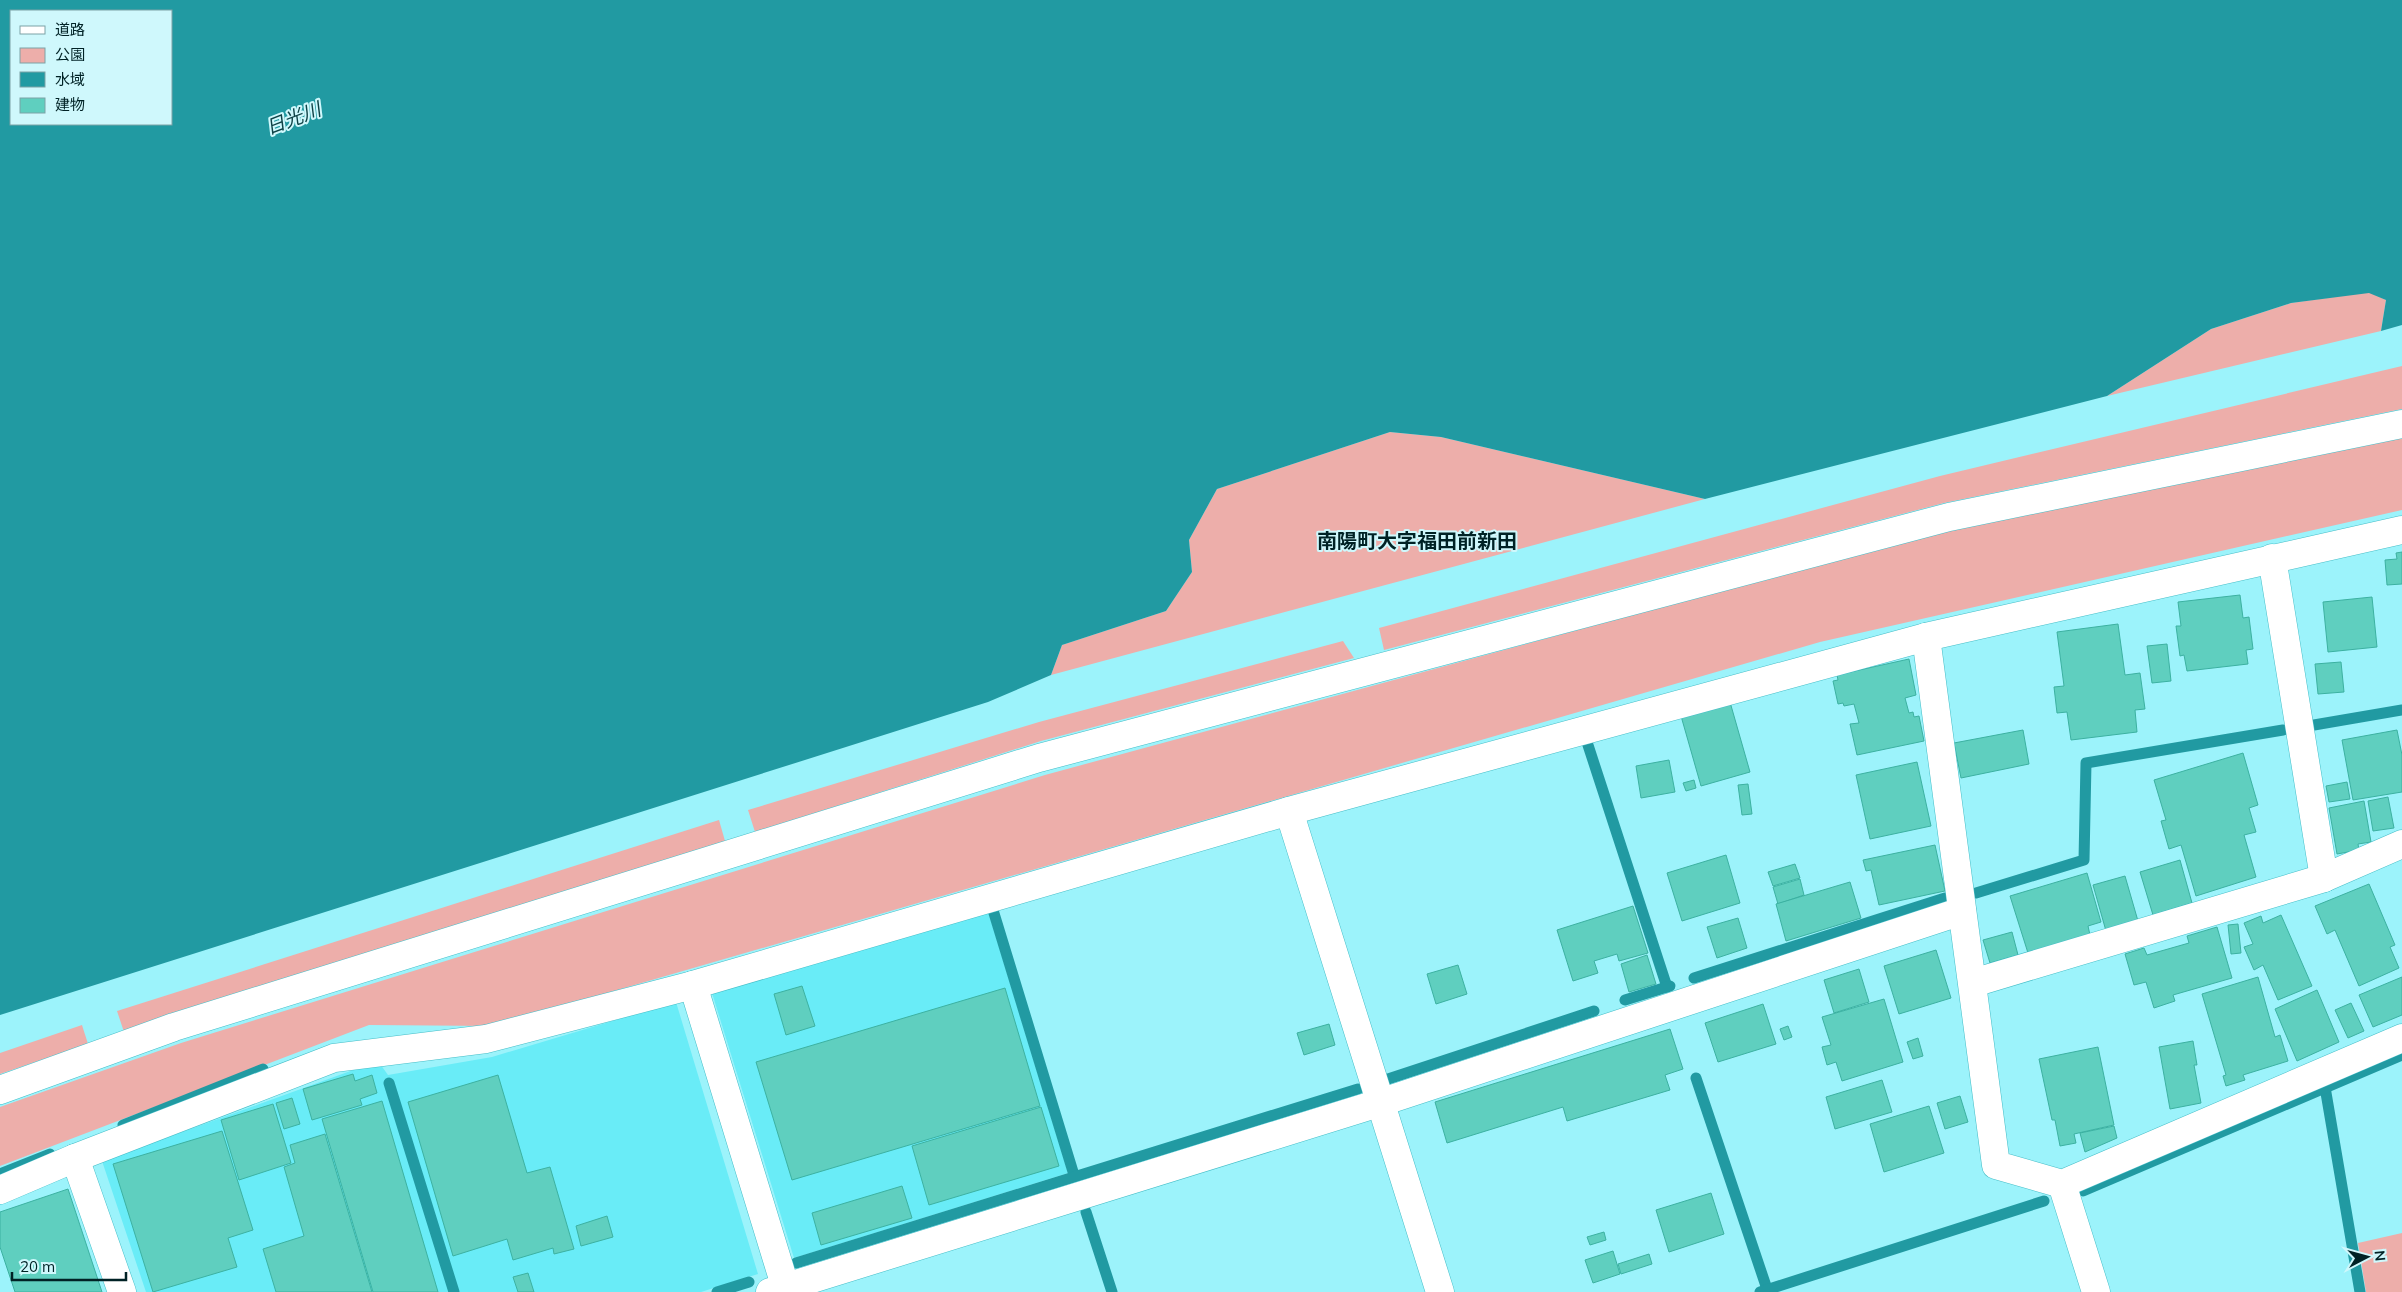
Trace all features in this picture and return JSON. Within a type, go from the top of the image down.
[{"type":"street","points":[[0,1090],[174,1027],[1039,758],[1949,517],[2402,424]]},
{"type":"street","points":[[0,1190],[75,1158],[334,1058],[486,1039],[693,985],[1288,811],[1926,637],[2402,530]]},
{"type":"street","points":[[2272,558],[2324,878]]},
{"type":"street","points":[[1926,637],[1996,1165],[2062,1184],[2402,1038]]},
{"type":"street","points":[[1288,811],[1440,1292]]},
{"type":"street","points":[[1973,983],[2324,878],[2402,844]]},
{"type":"street","points":[[693,985],[781,1290],[1379,1103],[1962,911]]},
{"type":"street","points":[[75,1158],[122,1292]]},
{"type":"street","points":[[2062,1184],[2096,1292]]},
{"type":"shaded area","points":[[988,911],[1068,1173],[794,1258],[712,993]]},
{"type":"shaded area","points":[[676,1002],[758,1274],[701,1292],[146,1292],[102,1161],[378,1061],[388,1075],[492,1057]]},
{"type":"green space","points":[[2369,292],[2386,300],[2381,331],[2107,396],[2211,329],[2291,303]]},
{"type":"green space","points":[[2402,366],[2402,409],[1944,503],[1384,650],[1379,628],[1940,476]]},
{"type":"green space","points":[[1390,432],[1441,437],[1705,499],[1051,675],[1062,645],[1166,611],[1192,572],[1189,540],[1217,489]]},
{"type":"green space","points":[[2402,436],[2402,510],[1820,642],[493,1026],[369,1025],[0,1166],[0,1107],[181,1043],[1045,775],[1952,528]]},
{"type":"green space","points":[[1343,641],[1354,658],[1041,741],[755,832],[748,810],[1039,722]]},
{"type":"green space","points":[[719,820],[725,841],[124,1032],[117,1011]]},
{"type":"green space","points":[[82,1025],[88,1044],[0,1074],[0,1053]]},
{"type":"green space","points":[[2402,1233],[2402,1292],[2366,1292],[2358,1243]]},
{"type":"water","name":"日光川","points":[[0,0],[2402,0],[2402,325],[2381,331],[2386,300],[2369,293],[2291,303],[2211,329],[2107,396],[1705,499],[1441,437],[1390,432],[1217,489],[1189,540],[1192,572],[1166,611],[1062,645],[1051,675],[988,702],[0,1015]]},
{"type":"building","points":[[2402,552],[2402,584],[2387,585],[2385,560],[2397,559],[2396,553]]},
{"type":"building","points":[[2240,595],[2243,618],[2249,617],[2253,649],[2246,650],[2248,664],[2187,671],[2184,655],[2180,656],[2176,626],[2181,626],[2178,602]]},
{"type":"building","points":[[2372,597],[2377,647],[2328,652],[2323,602]]},
{"type":"building","points":[[2118,624],[2125,675],[2140,673],[2145,709],[2135,710],[2137,732],[2071,740],[2067,712],[2057,713],[2054,687],[2064,686],[2057,632]]},
{"type":"building","points":[[2167,644],[2171,681],[2152,683],[2147,646]]},
{"type":"building","points":[[1909,659],[1916,695],[1905,698],[1909,713],[1913,712],[1914,717],[1919,716],[1924,741],[1857,755],[1850,724],[1859,723],[1854,704],[1844,706],[1843,703],[1838,704],[1833,681],[1838,680],[1837,675]]},
{"type":"building","points":[[2341,662],[2344,692],[2318,694],[2315,664]]},
{"type":"building","points":[[1730,702],[1750,772],[1701,786],[1681,716]]},
{"type":"building","points":[[2023,730],[2029,764],[1961,778],[1954,743]]},
{"type":"building","points":[[2397,730],[2402,755],[2402,792],[2353,800],[2342,740]]},
{"type":"building","points":[[2243,753],[2258,805],[2249,808],[2256,832],[2244,835],[2256,877],[2196,896],[2181,845],[2169,849],[2161,821],[2166,820],[2154,780]]},
{"type":"building","points":[[1669,760],[1675,792],[1641,798],[1636,766]]},
{"type":"building","points":[[1917,762],[1931,826],[1870,839],[1856,775]]},
{"type":"building","points":[[1694,780],[1696,788],[1686,791],[1683,783]]},
{"type":"building","points":[[2347,782],[2350,799],[2329,802],[2326,786]]},
{"type":"building","points":[[1748,784],[1752,814],[1742,815],[1738,785]]},
{"type":"building","points":[[2388,797],[2394,828],[2373,831],[2368,801]]},
{"type":"building","points":[[2364,801],[2371,842],[2358,844],[2359,850],[2337,854],[2329,808]]},
{"type":"building","points":[[1935,845],[1945,891],[1879,905],[1871,870],[1866,871],[1863,860]]},
{"type":"building","points":[[1726,855],[1740,903],[1682,921],[1667,873]]},
{"type":"building","points":[[2180,860],[2192,903],[2153,915],[2140,872]]},
{"type":"building","points":[[1795,864],[1800,878],[1773,886],[1768,872]]},
{"type":"building","points":[[2087,873],[2101,922],[2088,926],[2090,935],[2028,953],[2010,896]]},
{"type":"building","points":[[2125,876],[2138,921],[2106,931],[2093,885]]},
{"type":"building","points":[[1800,879],[1804,895],[1778,904],[1773,887]]},
{"type":"building","points":[[1850,882],[1861,918],[1786,941],[1776,904]]},
{"type":"building","points":[[2369,884],[2395,945],[2390,947],[2399,968],[2359,986],[2335,930],[2327,934],[2315,906]]},
{"type":"building","points":[[1633,906],[1648,953],[1619,961],[1617,954],[1594,961],[1598,973],[1573,981],[1557,930]]},
{"type":"building","points":[[2281,915],[2312,986],[2278,1000],[2263,965],[2254,970],[2244,947],[2253,944],[2244,923],[2261,916],[2263,923]]},
{"type":"building","points":[[1738,918],[1747,948],[1717,958],[1707,927]]},
{"type":"building","points":[[2238,924],[2241,953],[2231,954],[2228,925]]},
{"type":"building","points":[[2217,927],[2232,978],[2173,995],[2175,1001],[2154,1008],[2146,982],[2134,985],[2125,954],[2144,948],[2147,955],[2189,943],[2187,936]]},
{"type":"building","points":[[2012,932],[2018,955],[1990,963],[1983,940]]},
{"type":"building","points":[[1936,950],[1951,998],[1899,1014],[1884,966]]},
{"type":"building","points":[[1647,955],[1656,984],[1629,992],[1621,964]]},
{"type":"building","points":[[1458,965],[1467,994],[1436,1004],[1427,974]]},
{"type":"building","points":[[1859,969],[1869,1002],[1834,1013],[1824,980]]},
{"type":"building","points":[[2258,977],[2275,1037],[2280,1035],[2288,1061],[2243,1075],[2245,1080],[2226,1086],[2223,1076],[2226,1075],[2202,994]]},
{"type":"building","points":[[2402,977],[2402,1015],[2373,1027],[2359,995]]},
{"type":"building","points":[[802,986],[815,1026],[786,1035],[774,994]]},
{"type":"building","points":[[1005,988],[1040,1106],[792,1180],[756,1062]]},
{"type":"building","points":[[2317,990],[2339,1042],[2297,1061],[2275,1009]]},
{"type":"building","points":[[1884,999],[1903,1062],[1842,1081],[1836,1062],[1827,1065],[1822,1047],[1831,1045],[1822,1017]]},
{"type":"building","points":[[2351,1003],[2364,1031],[2348,1038],[2335,1010]]},
{"type":"building","points":[[1763,1004],[1776,1044],[1718,1062],[1705,1023]]},
{"type":"building","points":[[1329,1024],[1335,1045],[1304,1055],[1297,1033]]},
{"type":"building","points":[[1788,1026],[1792,1037],[1784,1040],[1780,1029]]},
{"type":"building","points":[[1670,1029],[1683,1069],[1665,1075],[1670,1090],[1567,1121],[1563,1107],[1447,1143],[1435,1102]]},
{"type":"building","points":[[1918,1038],[1923,1056],[1913,1059],[1907,1042]]},
{"type":"building","points":[[2193,1041],[2197,1065],[2194,1065],[2201,1103],[2170,1109],[2159,1047]]},
{"type":"building","points":[[2098,1047],[2114,1125],[2074,1134],[2076,1143],[2060,1146],[2055,1120],[2052,1120],[2039,1059]]},
{"type":"building","points":[[353,1074],[355,1081],[372,1075],[377,1093],[360,1099],[362,1105],[312,1120],[303,1089]]},
{"type":"building","points":[[498,1075],[527,1173],[550,1167],[574,1249],[554,1254],[553,1248],[513,1260],[507,1239],[453,1256],[408,1102]]},
{"type":"building","points":[[1882,1080],[1892,1112],[1835,1129],[1826,1097]]},
{"type":"building","points":[[1960,1096],[1968,1122],[1945,1129],[1937,1103]]},
{"type":"building","points":[[292,1098],[300,1124],[284,1129],[276,1103]]},
{"type":"building","points":[[382,1101],[438,1292],[373,1292],[322,1119]]},
{"type":"building","points":[[273,1104],[291,1163],[239,1180],[221,1120]]},
{"type":"building","points":[[1929,1106],[1944,1153],[1884,1172],[1870,1124]]},
{"type":"building","points":[[1041,1107],[1059,1166],[929,1205],[912,1146]]},
{"type":"building","points":[[2114,1126],[2117,1138],[2085,1152],[2080,1133]]},
{"type":"building","points":[[222,1131],[253,1230],[228,1238],[237,1267],[153,1292],[113,1164]]},
{"type":"building","points":[[325,1134],[372,1292],[276,1292],[263,1249],[304,1236],[284,1167],[295,1163],[290,1145]]},
{"type":"building","points":[[902,1186],[912,1218],[821,1245],[812,1213]]},
{"type":"building","points":[[68,1189],[102,1292],[15,1292],[0,1247],[0,1212]]},
{"type":"building","points":[[1711,1193],[1724,1234],[1669,1252],[1656,1210]]},
{"type":"building","points":[[607,1216],[613,1237],[581,1246],[576,1226]]},
{"type":"building","points":[[1604,1232],[1606,1240],[1590,1245],[1587,1237]]},
{"type":"building","points":[[1613,1251],[1620,1274],[1593,1283],[1585,1260]]},
{"type":"building","points":[[1649,1254],[1652,1264],[1621,1274],[1618,1264]]},
{"type":"building","points":[[528,1273],[534,1292],[518,1292],[513,1277]]},
{"type":"waterway","points":[[2314,725],[2402,710]]},
{"type":"waterway","points":[[1976,893],[2084,860],[2086,763],[2283,730]]},
{"type":"waterway","points":[[1586,739],[1667,987]]},
{"type":"waterway","points":[[1694,978],[1945,898]]},
{"type":"waterway","points":[[993,910],[1074,1175]]},
{"type":"waterway","points":[[1625,1000],[1670,986]]},
{"type":"waterway","points":[[1385,1080],[1594,1011]]},
{"type":"waterway","points":[[2083,1191],[2402,1055]]},
{"type":"waterway","points":[[123,1125],[263,1069]]},
{"type":"waterway","points":[[1696,1078],[1768,1292]]},
{"type":"waterway","points":[[389,1083],[454,1292]]},
{"type":"waterway","points":[[2325,1087],[2360,1292]]},
{"type":"waterway","points":[[796,1263],[1358,1089]]},
{"type":"waterway","points":[[0,1174],[50,1154]]},
{"type":"waterway","points":[[1760,1292],[2044,1201]]},
{"type":"waterway","points":[[1086,1212],[1112,1292]]},
{"type":"waterway","points":[[717,1292],[749,1282]]},
{"type":"district","name":"南陽町大字福田前新田","points":[[1417,541]]}]
